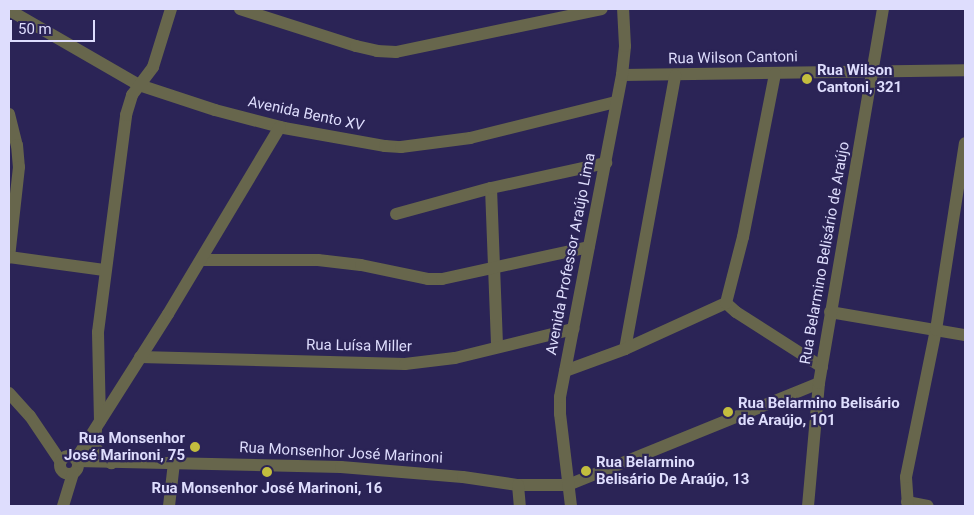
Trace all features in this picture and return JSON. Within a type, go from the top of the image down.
[{"type":"street","points":[[111,463],[96,449],[94,441],[96,428],[98,332],[104,270],[126,115],[132,95],[153,67],[171,9]]},
{"type":"street","points":[[240,9],[356,46],[377,51],[396,52],[602,9]]},
{"type":"street","name":"Avenida Professor Araújo Lima","points":[[570,506],[560,414],[565,371],[622,75],[625,46],[623,9]]},
{"type":"street","name":"Rua Belarmino Belisário de Araújo","points":[[568,485],[684,440],[819,383],[882,9]]},
{"type":"street","name":"Avenida Bento XV","points":[[9,10],[139,85],[215,110],[280,127],[401,148],[470,138],[616,102]]},
{"type":"street","name":"Rua Wilson Cantoni","points":[[622,75],[675,76],[965,70]]},
{"type":"street","points":[[726,303],[743,237],[776,74]]},
{"type":"street","points":[[625,349],[675,76]]},
{"type":"street","points":[[9,114],[17,145],[19,167],[9,257],[104,270]]},
{"type":"street","points":[[64,504],[71,464],[96,428],[201,260],[280,127]]},
{"type":"street","points":[[928,506],[907,504],[906,477],[936,330],[965,143]]},
{"type":"street","points":[[396,214],[491,188],[606,163]]},
{"type":"street","points":[[491,188],[497,347]]},
{"type":"street","points":[[201,260],[318,260],[361,265],[428,279],[442,278],[589,247]]},
{"type":"street","points":[[565,371],[625,349],[726,303]]},
{"type":"street","points":[[726,303],[741,316],[822,367]]},
{"type":"street","points":[[830,312],[965,335]]},
{"type":"street","name":"Rua Luísa Miller","points":[[140,358],[405,364],[455,358],[573,329]]},
{"type":"street","points":[[808,506],[819,383]]},
{"type":"street","points":[[9,393],[71,464]]},
{"type":"street","points":[[169,506],[174,463]]},
{"type":"street","name":"Rua Monsenhor José Marinoni","points":[[71,464],[174,463],[386,470],[518,485],[568,485]]},
{"type":"street","points":[[518,485],[520,506]]},
{"type":"place","name":"Rua Wilson Cantoni, 321","points":[[807,79]]},
{"type":"place","name":"Rua Belarmino Belisário de Araújo, 101","points":[[728,412]]},
{"type":"place","name":"Rua Monsenhor José Marinoni, 75","points":[[195,447]]},
{"type":"place","name":"Rua Belarmino Belisário De Araújo, 13","points":[[586,471]]},
{"type":"place","name":"Rua Monsenhor José Marinoni, 16","points":[[267,472]]}]
